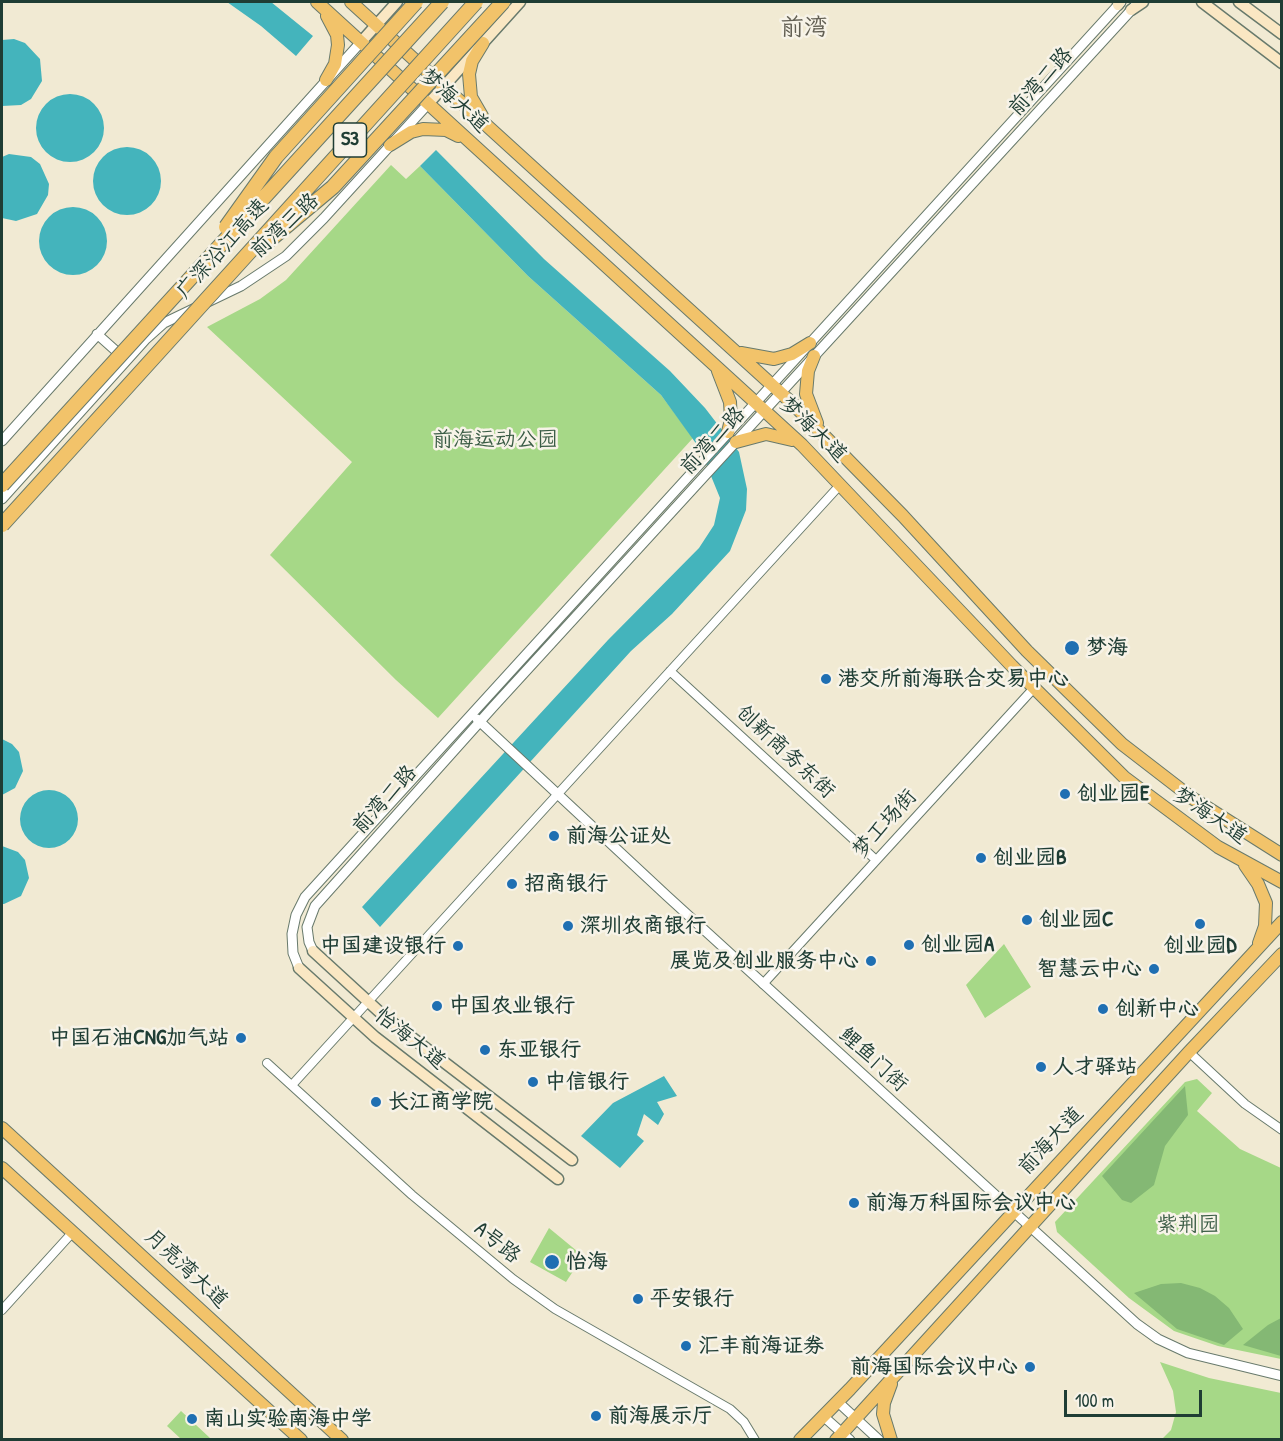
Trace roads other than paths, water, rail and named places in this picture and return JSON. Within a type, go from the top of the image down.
[{"type":"highway","points":[[198,268],[261,175],[416,2]]},
{"type":"highway","name":"广深沿江高速","points":[[2,485],[442,2]]},
{"type":"highway","name":"广深沿江高速","points":[[2,525],[476,2]]},
{"type":"highway","points":[[223,279],[333,187],[502,2]]},
{"type":"main road","name":"梦海大道","points":[[318,2],[802,445],[1034,688],[1124,777],[1188,826],[1243,862],[1281,882]]},
{"type":"main road","points":[[318,2],[332,25],[338,45],[335,64],[326,80]]},
{"type":"main road","name":"梦海大道","points":[[351,2],[826,436],[1028,651],[1122,744],[1163,778],[1278,852]]},
{"type":"main road","points":[[361,42],[397,2]]},
{"type":"main road","name":"前湾三路","points":[[428,104],[520,2]]},
{"type":"main road","points":[[1135,6],[1143,2]]},
{"type":"main road","points":[[1239,2],[1281,34]]},
{"type":"main road","points":[[1203,3],[1281,63]]},
{"type":"main road","points":[[483,43],[472,61],[469,86],[478,111],[502,140]]},
{"type":"main road","points":[[390,145],[411,132],[423,129],[446,130],[471,142]]},
{"type":"main road","points":[[733,349],[746,356],[774,359],[792,354],[810,343]]},
{"type":"main road","points":[[814,356],[808,371],[806,394],[813,417],[826,436]]},
{"type":"main road","points":[[708,358],[723,379],[729,398],[732,437],[766,434],[782,436],[802,445]]},
{"type":"main road","points":[[1243,862],[1258,884],[1266,903],[1265,926],[1255,952]]},
{"type":"main road","name":"前海大道","points":[[800,1440],[838,1402],[1281,922]]},
{"type":"main road","name":"怡海大道","points":[[313,951],[368,1002],[572,1160]]},
{"type":"main road","name":"前海大道","points":[[842,1437],[855,1418],[1028,1227],[1278,959]]},
{"type":"main road","name":"怡海大道","points":[[299,968],[396,1054],[558,1179]]},
{"type":"main road","name":"月亮湾大道","points":[[2,1128],[342,1440]]},
{"type":"main road","points":[[2,1168],[300,1440]]},
{"type":"main road","points":[[891,1440],[884,1422],[884,1403],[900,1369]]},
{"type":"street","name":"前湾二路","points":[[299,968],[293,953],[292,934],[296,915],[305,897],[700,463],[732,437],[761,407],[810,343],[1120,3]]},
{"type":"street","name":"前湾二路","points":[[777,389],[814,356],[1135,6]]},
{"type":"street","points":[[2,441],[361,42]]},
{"type":"street","name":"前湾三路","points":[[2,499],[126,360],[164,323],[271,269],[301,243],[428,104]]},
{"type":"street","points":[[97,334],[126,360]]},
{"type":"street","name":"前湾二路","points":[[313,951],[307,927],[315,906],[480,721],[707,474],[732,437]]},
{"type":"street","points":[[292,1085],[840,485]]},
{"type":"street","name":"创新商务东街","points":[[670,671],[876,860]]},
{"type":"street","name":"梦工场街","points":[[763,984],[1034,688]]},
{"type":"street","name":"鲤鱼门街","points":[[472,714],[763,984],[1128,1316],[1158,1339],[1197,1356],[1281,1376]]},
{"type":"street","points":[[1189,1052],[1245,1104],[1281,1130]]},
{"type":"street","name":"A号路","points":[[267,1063],[412,1196],[513,1279],[555,1309],[730,1409],[744,1422],[755,1440]]},
{"type":"street","points":[[2,1310],[72,1233]]},
{"type":"street","points":[[838,1402],[879,1440]]},
{"type":"street","points":[[824,1416],[842,1437]]},
{"type":"water","points":[[227,2],[271,2],[313,36],[296,56],[261,26]]},
{"type":"water","points":[[14,39],[25,43],[40,59],[42,81],[31,99],[21,105],[2,106],[2,40]]},
{"type":"water","points":[[70,94],[83,97],[94,104],[101,115],[104,128],[101,141],[94,152],[83,159],[70,162],[57,159],[46,152],[39,141],[36,128],[39,115],[46,104],[57,97]]},
{"type":"water","points":[[127,147],[140,150],[151,157],[158,168],[161,181],[158,194],[151,205],[140,212],[127,215],[114,212],[103,205],[96,194],[93,181],[96,168],[103,157],[114,150]]},
{"type":"water","points":[[436,150],[544,259],[670,371],[705,408],[739,452],[747,489],[746,510],[730,551],[672,614],[631,651],[380,927],[362,907],[608,640],[699,548],[714,525],[720,498],[700,449],[661,395],[528,276],[420,166]]},
{"type":"water","points":[[9,154],[31,157],[40,164],[49,184],[48,195],[37,214],[16,221],[2,218],[2,157]]},
{"type":"water","points":[[73,207],[86,210],[97,217],[104,228],[107,241],[104,254],[97,265],[86,272],[73,275],[60,272],[49,265],[42,254],[39,241],[42,228],[49,217],[60,210]]},
{"type":"water","points":[[2,739],[12,744],[19,752],[23,771],[15,788],[2,795]]},
{"type":"water","points":[[43,790],[55,790],[70,798],[78,813],[78,825],[70,840],[55,848],[43,848],[28,840],[20,825],[20,813],[28,798]]},
{"type":"water","points":[[2,846],[18,852],[25,860],[29,878],[21,896],[4,904],[2,904]]},
{"type":"water","points":[[664,1076],[677,1096],[657,1102],[664,1114],[658,1125],[644,1114],[637,1135],[644,1141],[620,1168],[581,1136],[613,1103]]},
{"type":"place","name":"梦海","points":[[1072,648]]},
{"type":"place","name":"港交所前海联合交易中心","points":[[826,679]]},
{"type":"place","name":"创业园E","points":[[1065,794]]},
{"type":"place","name":"前海公证处","points":[[554,836]]},
{"type":"place","name":"创业园B","points":[[981,858]]},
{"type":"place","name":"招商银行","points":[[512,884]]},
{"type":"place","name":"创业园C","points":[[1027,920]]},
{"type":"place","name":"创业园D","points":[[1200,924]]},
{"type":"place","name":"深圳农商银行","points":[[568,926]]},
{"type":"place","name":"创业园A","points":[[909,945]]},
{"type":"place","name":"中国建设银行","points":[[458,946]]},
{"type":"place","name":"展览及创业服务中心","points":[[871,961]]},
{"type":"place","name":"智慧云中心","points":[[1154,969]]},
{"type":"place","name":"中国农业银行","points":[[437,1006]]},
{"type":"place","name":"创新中心","points":[[1103,1009]]},
{"type":"place","name":"中国石油CNG加气站","points":[[241,1038]]},
{"type":"place","name":"东亚银行","points":[[485,1050]]},
{"type":"place","name":"人才驿站","points":[[1041,1067]]},
{"type":"place","name":"中信银行","points":[[533,1082]]},
{"type":"place","name":"长江商学院","points":[[376,1102]]},
{"type":"place","name":"前海万科国际会议中心","points":[[854,1203]]},
{"type":"place","name":"怡海","points":[[552,1262]]},
{"type":"place","name":"平安银行","points":[[638,1299]]},
{"type":"place","name":"汇丰前海证券","points":[[686,1346]]},
{"type":"place","name":"前海国际会议中心","points":[[1030,1367]]},
{"type":"place","name":"前海展示厅","points":[[596,1416]]},
{"type":"place","name":"南山实验南海中学","points":[[192,1419]]},
{"type":"district","name":"前湾","points":[[804,29]]},
{"type":"park label","name":"前海运动公园","points":[[495,440]]},
{"type":"park label","name":"紫荆园","points":[[1188,1225]]}]
